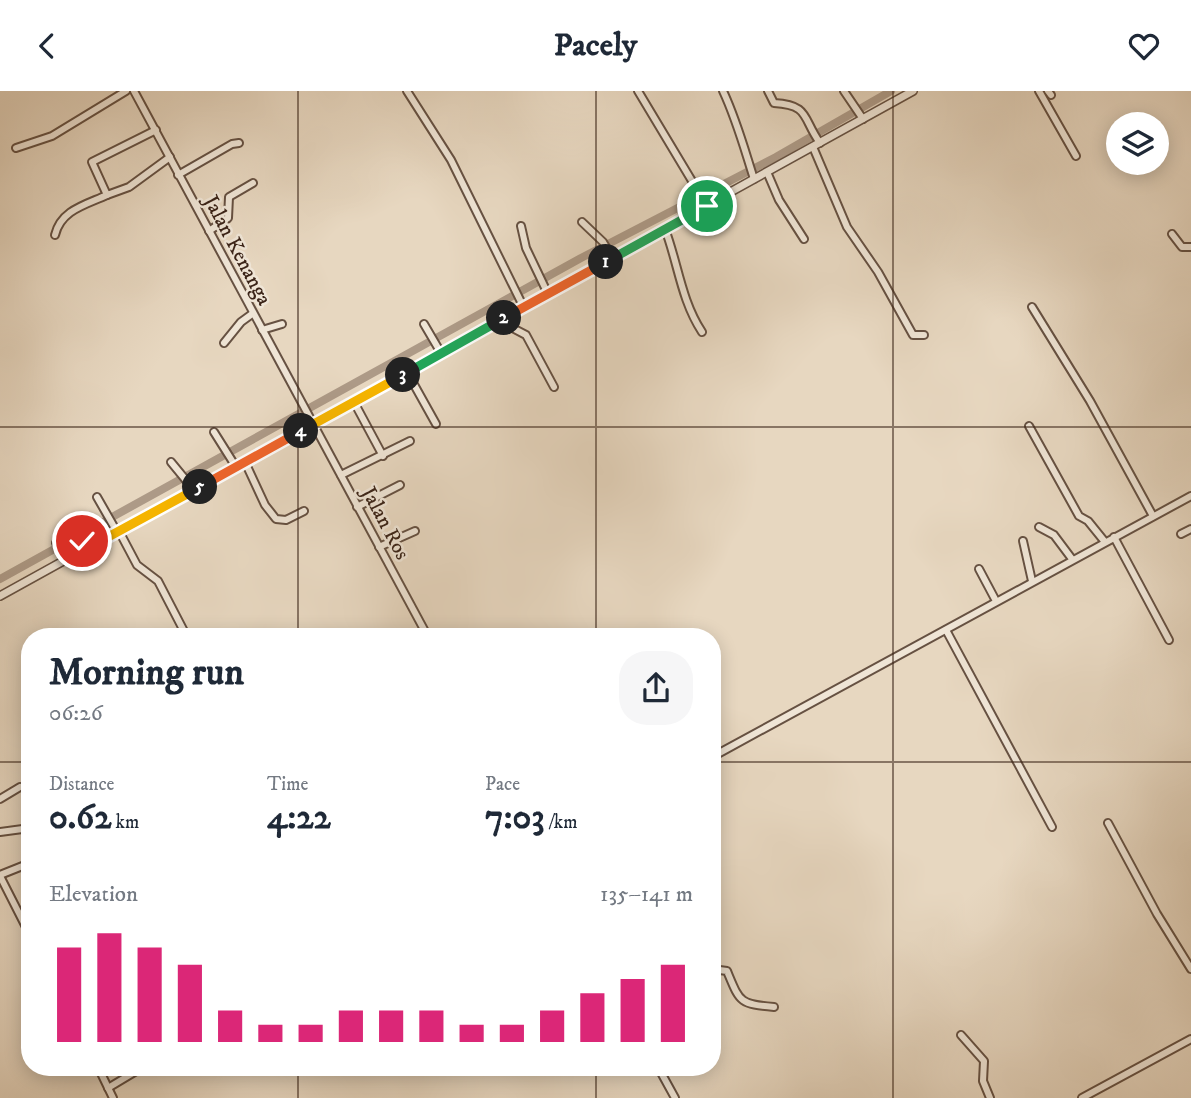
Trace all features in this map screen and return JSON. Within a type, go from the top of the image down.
[{"type":"street","points":[[16,148],[52,136],[126,91]]},
{"type":"street","name":"Jalan Kenanga","points":[[134,91],[311,422]]},
{"type":"street","points":[[407,91],[451,160],[522,304]]},
{"type":"street","points":[[638,91],[705,202]]},
{"type":"street","points":[[723,91],[740,127],[746,161],[753,177]]},
{"type":"street","points":[[768,91],[774,103],[792,104],[802,110],[846,227],[878,271],[913,335],[925,335]]},
{"type":"street","points":[[844,91],[862,117]]},
{"type":"street","points":[[0,596],[65,560],[84,545],[118,532],[194,490],[234,464],[245,462],[311,422],[354,402],[407,372],[439,350],[499,321],[522,304],[548,294],[613,258],[705,202],[767,172],[901,93],[913,91]]},
{"type":"street","points":[[1039,91],[1076,156]]},
{"type":"street","points":[[107,195],[92,163],[156,130]]},
{"type":"street","points":[[178,175],[232,143],[239,143]]},
{"type":"street","points":[[55,235],[64,215],[129,187],[170,157]]},
{"type":"street","points":[[767,172],[779,200],[804,239]]},
{"type":"street","points":[[209,231],[228,219],[229,197],[253,183]]},
{"type":"street","points":[[582,222],[603,242],[613,258]]},
{"type":"street","points":[[521,226],[521,237],[548,294]]},
{"type":"street","points":[[664,229],[680,271],[683,298],[702,332]]},
{"type":"street","points":[[1172,234],[1182,247],[1191,247]]},
{"type":"street","points":[[1032,307],[1090,401],[1153,516]]},
{"type":"street","points":[[225,343],[241,322],[252,314]]},
{"type":"street","points":[[499,321],[526,335],[554,387]]},
{"type":"street","points":[[262,330],[282,324]]},
{"type":"street","points":[[424,324],[439,350]]},
{"type":"street","points":[[407,372],[436,424]]},
{"type":"street","points":[[354,402],[383,456]]},
{"type":"street","name":"Jalan Ros","points":[[311,422],[423,628]]},
{"type":"street","points":[[1029,426],[1079,516],[1088,521],[1105,542]]},
{"type":"street","points":[[214,432],[234,464]]},
{"type":"street","points":[[341,475],[410,441]]},
{"type":"street","points":[[171,462],[194,490]]},
{"type":"street","points":[[245,462],[265,505],[276,519],[286,520],[304,511]]},
{"type":"street","points":[[357,507],[400,485]]},
{"type":"street","points":[[97,497],[137,565],[158,581],[182,628]]},
{"type":"street","points":[[721,752],[1072,559],[1153,516],[1190,500]]},
{"type":"street","points":[[73,524],[84,545]]},
{"type":"street","points":[[1039,527],[1054,535],[1072,559]]},
{"type":"street","points":[[1181,534],[1191,529]]},
{"type":"street","points":[[379,547],[415,531]]},
{"type":"street","points":[[1114,537],[1169,640]]},
{"type":"street","points":[[1023,541],[1032,581]]},
{"type":"street","points":[[58,547],[65,560]]},
{"type":"street","points":[[979,569],[996,601]]},
{"type":"street","points":[[946,630],[1052,827]]},
{"type":"street","points":[[0,799],[20,787]]},
{"type":"street","points":[[1108,823],[1157,914],[1191,969]]},
{"type":"street","points":[[0,832],[21,829]]},
{"type":"street","points":[[21,867],[0,876],[21,918]]},
{"type":"street","points":[[0,897],[8,893]]},
{"type":"street","points":[[721,970],[727,971],[740,1000],[746,1004],[774,1007]]},
{"type":"street","points":[[961,1035],[984,1061],[983,1081],[990,1098]]},
{"type":"street","points":[[1082,1098],[1095,1095],[1191,1039]]},
{"type":"street","points":[[102,1076],[113,1098]]},
{"type":"street","points":[[108,1088],[128,1076]]},
{"type":"street","points":[[663,1076],[675,1098]]},
{"type":"waterway","points":[[0,579],[581,258],[776,157],[891,91]]},
{"type":"route","points":[[82,541],[86,549],[182,498],[707,206]]}]
